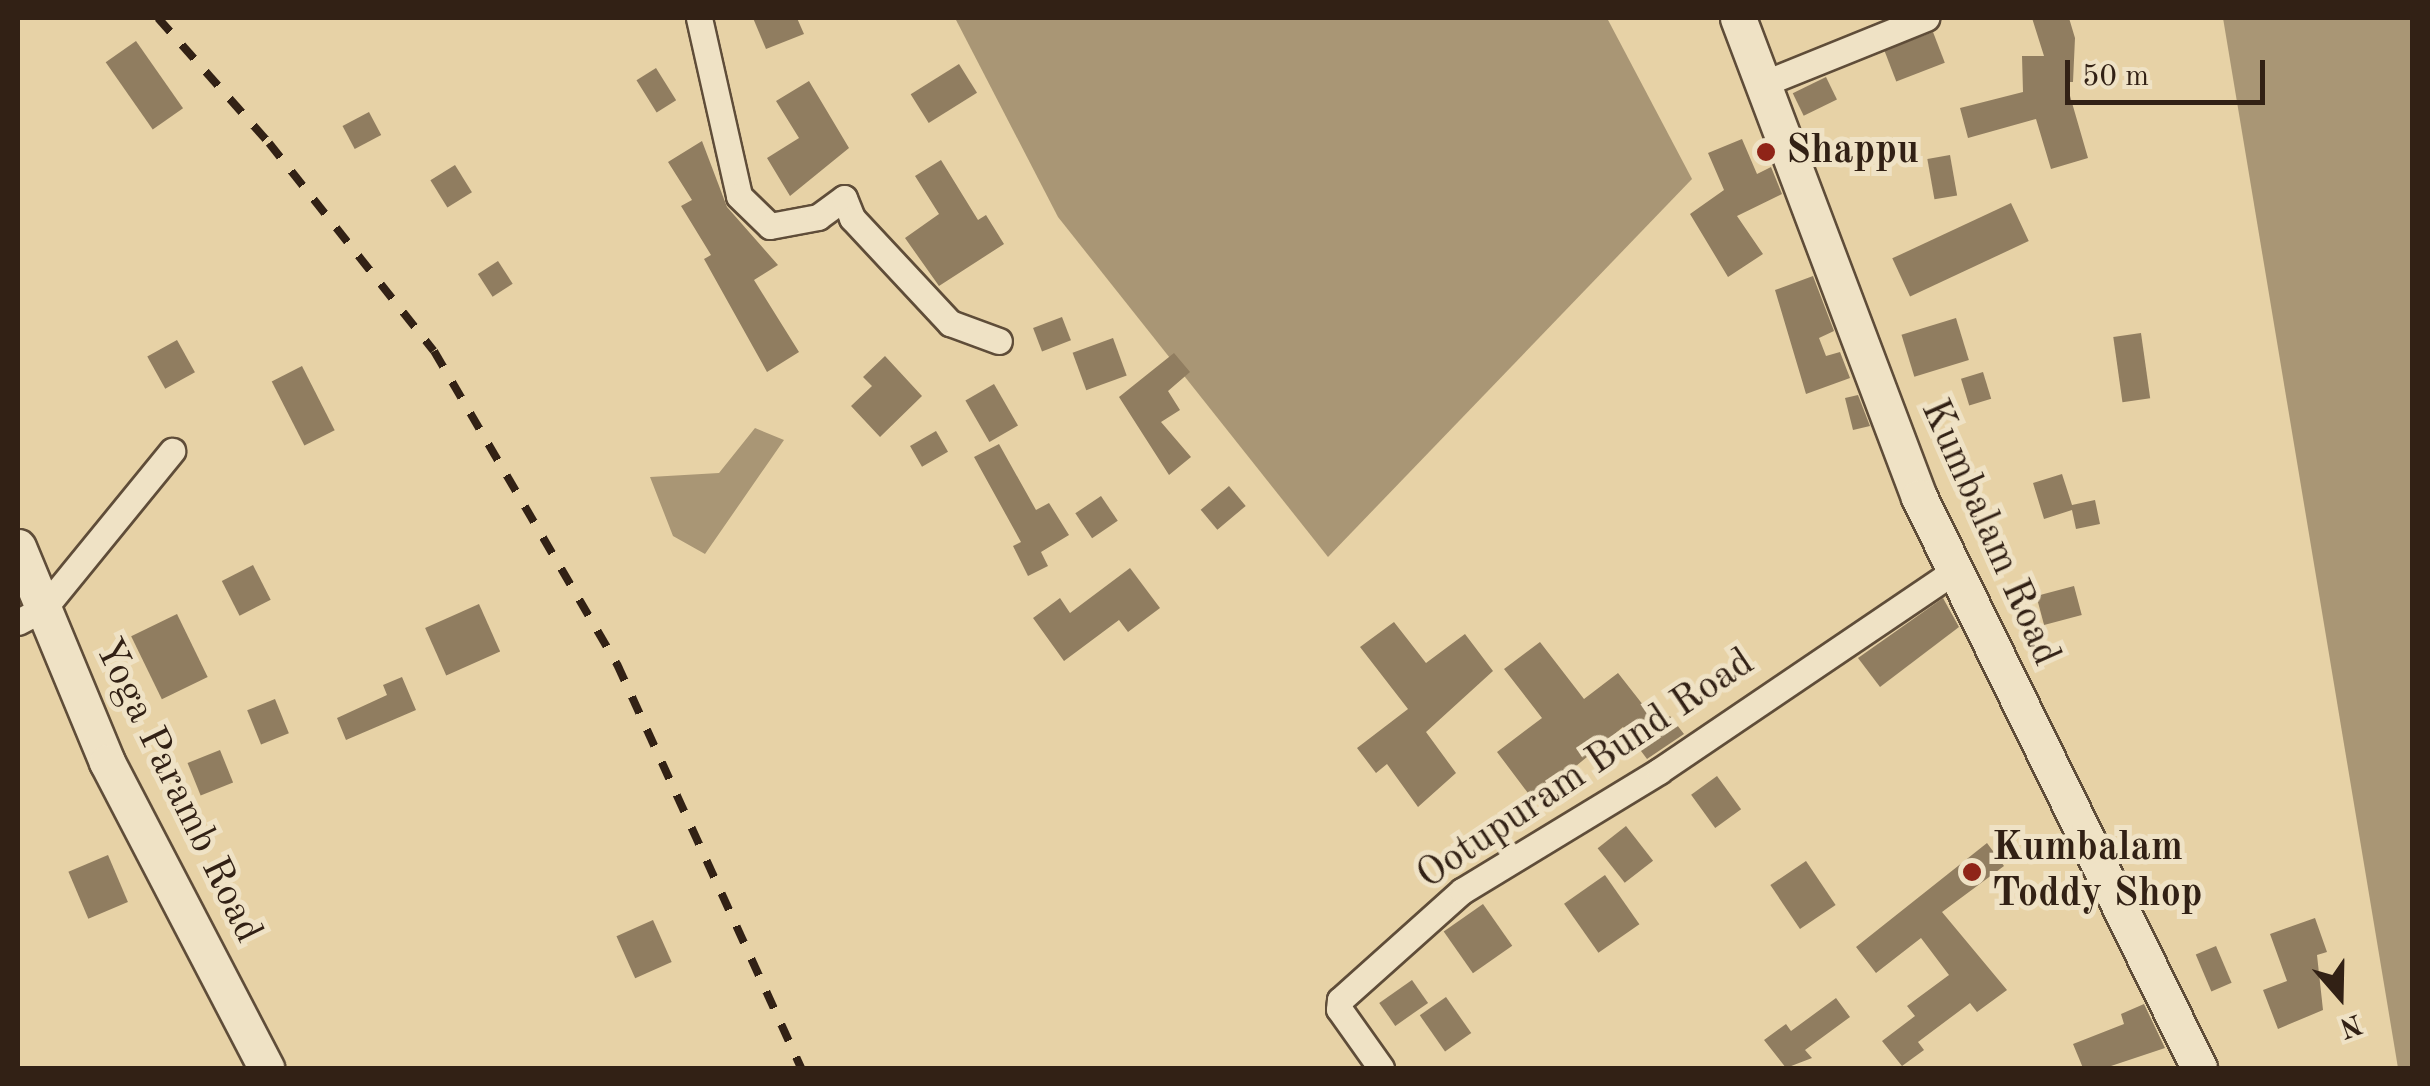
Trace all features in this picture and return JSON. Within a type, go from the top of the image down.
[{"type":"main road","name":"Kumbalam Road","points":[[1738,18],[1868,350],[1890,426],[1954,571],[2200,1068]]},
{"type":"main road","name":"Yoga Paramb Road","points":[[18,547],[31,615],[266,1068]]},
{"type":"street","points":[[699,18],[740,196],[770,226],[818,217],[844,198],[852,218],[950,323],[998,341]]},
{"type":"street","points":[[1765,83],[1926,18]]},
{"type":"street","points":[[31,615],[172,452]]},
{"type":"street","name":"Ootupuram Bund Road","points":[[1381,1068],[1339,1010],[1340,1000],[1462,891],[1660,771],[1954,571]]},
{"type":"shaded area","points":[[955,18],[1607,18],[1692,179],[1328,557],[1058,217]]},
{"type":"shaded area","points":[[2223,18],[2412,18],[2412,1068],[2398,1068]]},
{"type":"shaded area","points":[[755,428],[784,440],[705,554],[673,536],[650,477],[719,473]]},
{"type":"building","points":[[753,18],[797,18],[804,34],[766,49]]},
{"type":"building","points":[[2032,18],[2069,18],[2075,38],[2073,82],[2066,82],[2088,158],[2051,169],[2036,119],[1968,138],[1960,108],[2023,92],[2022,56],[2044,56]]},
{"type":"building","points":[[1933,32],[1945,63],[1896,81],[1884,51]]},
{"type":"building","points":[[136,41],[183,108],[153,129],[106,62]]},
{"type":"building","points":[[959,64],[977,93],[929,123],[911,94]]},
{"type":"building","points":[[656,68],[676,100],[657,112],[636,80]]},
{"type":"building","points":[[1826,77],[1837,99],[1804,116],[1793,93]]},
{"type":"building","points":[[809,81],[849,148],[790,196],[767,158],[799,138],[776,101]]},
{"type":"building","points":[[369,112],[381,135],[355,149],[343,126]]},
{"type":"building","points":[[1742,139],[1757,174],[1771,167],[1782,194],[1737,216],[1763,254],[1728,277],[1690,214],[1724,190],[1708,153]]},
{"type":"building","points":[[702,141],[727,207],[778,265],[754,280],[799,352],[767,372],[704,259],[711,255],[681,206],[692,200],[668,162]]},
{"type":"building","points":[[1950,155],[1957,195],[1934,199],[1927,159]]},
{"type":"building","points":[[941,160],[978,220],[986,215],[1004,244],[939,286],[905,238],[939,214],[915,176]]},
{"type":"building","points":[[455,165],[472,192],[447,208],[430,180]]},
{"type":"building","points":[[2011,203],[2029,241],[1910,296],[1892,258]]},
{"type":"building","points":[[498,261],[513,284],[493,297],[478,274]]},
{"type":"building","points":[[1813,276],[1834,331],[1819,338],[1826,356],[1840,352],[1850,378],[1806,394],[1775,290]]},
{"type":"building","points":[[1062,317],[1071,340],[1042,351],[1033,328]]},
{"type":"building","points":[[1956,318],[1969,360],[1914,377],[1901,335]]},
{"type":"building","points":[[2141,333],[2150,398],[2122,402],[2113,337]]},
{"type":"building","points":[[1113,338],[1127,376],[1086,390],[1073,353]]},
{"type":"building","points":[[177,340],[195,372],[165,389],[147,356]]},
{"type":"building","points":[[1174,353],[1190,372],[1168,391],[1180,410],[1161,422],[1191,457],[1169,475],[1119,397]]},
{"type":"building","points":[[885,356],[922,396],[880,437],[851,406],[872,386],[863,377]]},
{"type":"building","points":[[302,366],[335,430],[304,446],[272,381]]},
{"type":"building","points":[[1983,372],[1991,399],[1969,406],[1961,379]]},
{"type":"building","points":[[994,384],[1018,426],[989,442],[965,400]]},
{"type":"building","points":[[1858,395],[1870,426],[1853,430],[1845,398]]},
{"type":"building","points":[[936,431],[948,452],[922,467],[910,446]]},
{"type":"building","points":[[999,444],[1036,510],[1049,503],[1069,535],[1041,552],[1048,566],[1028,576],[1013,546],[1021,542],[974,457]]},
{"type":"building","points":[[2062,474],[2072,505],[2095,500],[2100,524],[2076,529],[2072,510],[2044,519],[2033,483]]},
{"type":"building","points":[[1229,486],[1246,506],[1217,530],[1201,510]]},
{"type":"building","points":[[1101,496],[1118,521],[1092,538],[1075,513]]},
{"type":"building","points":[[253,565],[271,600],[240,616],[222,581]]},
{"type":"building","points":[[1130,568],[1160,608],[1128,632],[1119,620],[1064,661],[1033,618],[1060,598],[1070,613]]},
{"type":"building","points":[[2074,586],[2082,615],[2044,625],[2036,596]]},
{"type":"building","points":[[1943,598],[1959,627],[1880,687],[1858,658]]},
{"type":"building","points":[[479,604],[500,652],[446,676],[425,628]]},
{"type":"building","points":[[177,614],[208,677],[162,699],[131,636]]},
{"type":"building","points":[[1394,622],[1426,663],[1465,634],[1493,671],[1426,732],[1456,773],[1418,807],[1387,764],[1376,773],[1357,748],[1408,709],[1360,647]]},
{"type":"building","points":[[1540,642],[1584,699],[1618,673],[1658,724],[1670,716],[1684,734],[1647,759],[1623,727],[1534,801],[1497,752],[1542,718],[1504,669]]},
{"type":"building","points":[[402,677],[416,710],[346,740],[337,718],[387,695],[383,685]]},
{"type":"building","points":[[275,699],[289,733],[261,745],[247,710]]},
{"type":"building","points":[[220,750],[233,782],[201,796],[188,763]]},
{"type":"building","points":[[1717,776],[1741,809],[1715,828],[1691,795]]},
{"type":"building","points":[[1626,826],[1653,861],[1625,883],[1598,848]]},
{"type":"building","points":[[1987,843],[2004,866],[1942,912],[2007,990],[1977,1012],[1970,1003],[1918,1042],[1924,1050],[1902,1066],[1882,1041],[1915,1016],[1907,1006],[1949,975],[1921,938],[1876,973],[1856,947]]},
{"type":"building","points":[[108,855],[128,902],[88,919],[68,872]]},
{"type":"building","points":[[1806,861],[1836,905],[1800,929],[1770,885]]},
{"type":"building","points":[[1605,875],[1639,924],[1598,953],[1564,904]]},
{"type":"building","points":[[1483,904],[1512,946],[1473,973],[1444,932]]},
{"type":"building","points":[[2315,918],[2327,952],[2317,955],[2323,1010],[2278,1029],[2263,990],[2287,981],[2270,934]]},
{"type":"building","points":[[653,920],[672,962],[635,978],[616,936]]},
{"type":"building","points":[[2216,946],[2232,983],[2211,991],[2196,955]]},
{"type":"building","points":[[1412,980],[1428,1003],[1395,1026],[1379,1003]]},
{"type":"building","points":[[1446,997],[1471,1033],[1445,1051],[1420,1015]]},
{"type":"building","points":[[1836,998],[1850,1017],[1805,1050],[1812,1058],[1786,1068],[1764,1040],[1786,1024],[1791,1031]]},
{"type":"building","points":[[2144,1004],[2165,1048],[2105,1068],[2083,1068],[2073,1044],[2124,1024],[2121,1014]]},
{"type":"railway","points":[[158,18],[269,143],[434,351],[617,664],[801,1068]]},
{"type":"place","name":"Shappu","points":[[1766,152]]},
{"type":"place","name":"Kumbalam Toddy Shop","points":[[1972,872]]}]
